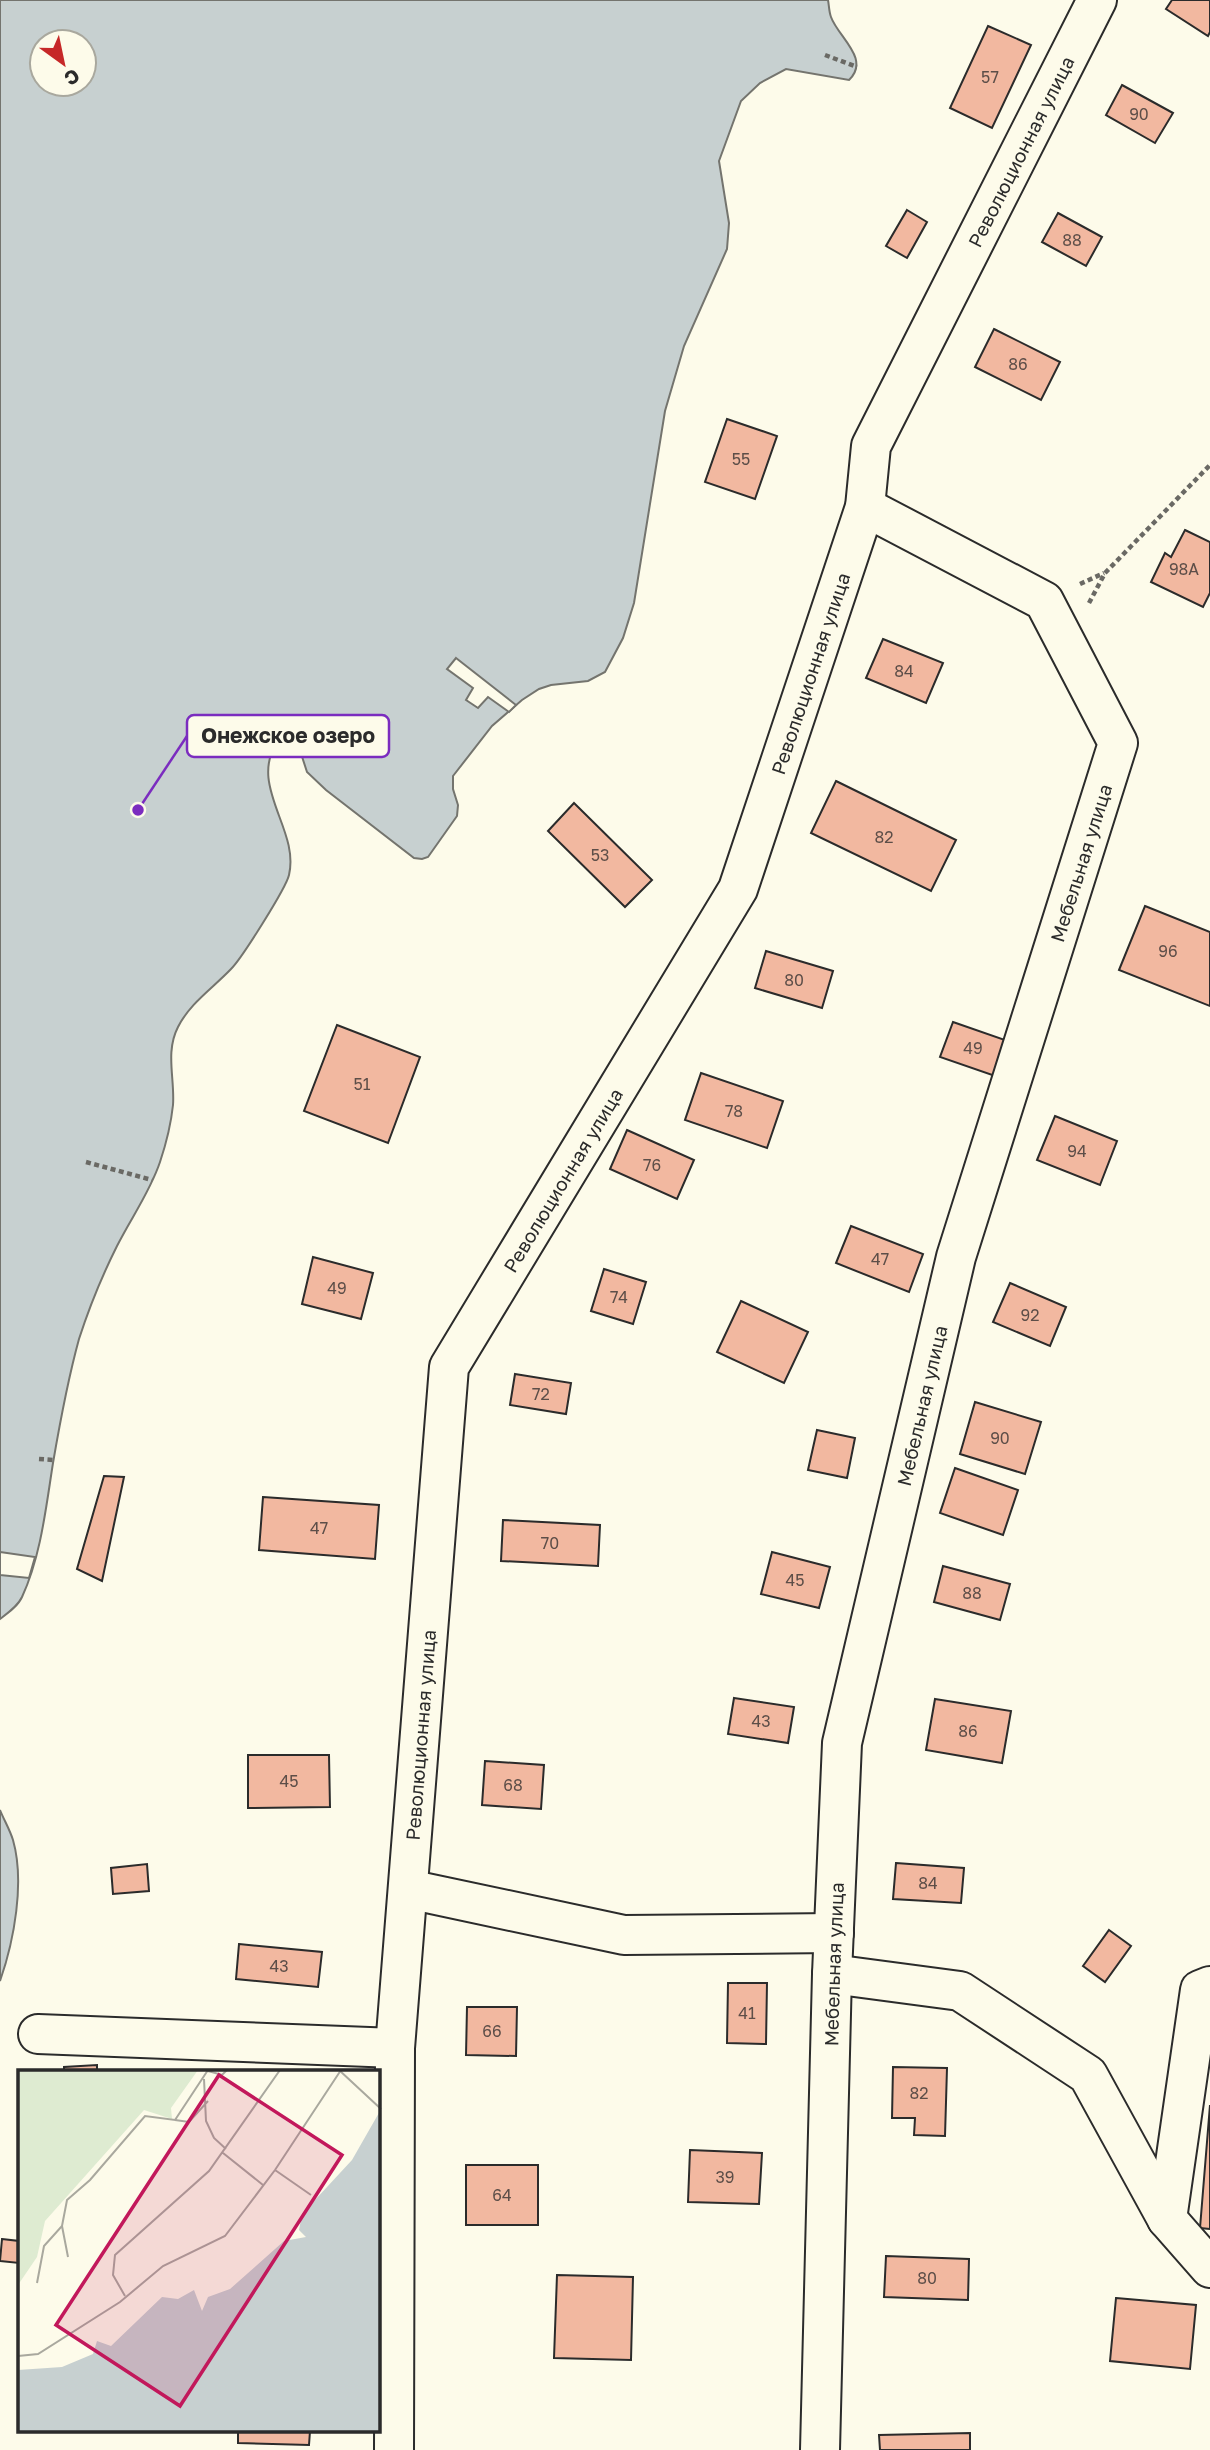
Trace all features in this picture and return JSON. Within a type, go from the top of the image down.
[{"type":"street","name":"Революционная улица","points":[[394,2450],[395,2048],[449,1367],[738,888],[865,507],[871,446],[1097,0]]},
{"type":"street","name":"Мебельная улица","points":[[820,2450],[832,1974],[842,1743],[956,1257],[1118,743],[1044,601],[865,507]]},
{"type":"street","points":[[408,1889],[624,1935],[834,1933]]},
{"type":"street","points":[[832,1974],[960,1991],[1087,2075],[1167,2219],[1210,2267]]},
{"type":"street","points":[[1167,2219],[1200,1990],[1210,1986]]},
{"type":"street","points":[[37,2034],[395,2048]]},
{"type":"path","points":[[825,55],[857,67]]},
{"type":"path","points":[[1067,645],[1105,573],[1210,465]]},
{"type":"path","points":[[86,1162],[152,1180]]},
{"type":"path","points":[[39,1458],[54,1460]]},
{"type":"shaded area","points":[[0,0],[828,0],[831,17],[855,56],[855,72],[849,80],[786,69],[760,83],[741,101],[719,161],[729,223],[727,249],[684,346],[665,411],[634,603],[623,638],[605,672],[588,681],[539,689],[492,726],[453,776],[457,816],[428,857],[422,859],[414,858],[326,790],[307,772],[295,735],[279,738],[270,756],[268,773],[287,841],[289,875],[244,952],[231,969],[189,1010],[174,1036],[171,1056],[173,1105],[170,1127],[156,1173],[106,1269],[83,1327],[64,1401],[34,1565],[20,1600],[0,1619]]},
{"type":"shaded area","points":[[0,1810],[13,1840],[18,1893],[10,1948],[0,1981]]},
{"type":"pier","points":[[456,658],[516,705],[509,712],[488,697],[478,708],[466,700],[473,688],[447,669]]},
{"type":"pier","points":[[0,1552],[35,1557],[29,1578],[0,1575]]},
{"type":"building","points":[[1172,0],[1210,0],[1208,36],[1166,9]]},
{"type":"building","points":[[988,26],[1031,45],[992,128],[950,108]]},
{"type":"building","points":[[1122,85],[1173,113],[1155,143],[1106,115]]},
{"type":"building","points":[[907,210],[927,222],[907,258],[886,246]]},
{"type":"building","points":[[1058,213],[1102,237],[1086,266],[1042,242]]},
{"type":"building","points":[[994,329],[1060,362],[1041,400],[975,367]]},
{"type":"building","points":[[727,419],[777,436],[755,499],[705,482]]},
{"type":"building","points":[[1185,530],[1210,542],[1210,593],[1203,607],[1151,582],[1165,553],[1171,557]]},
{"type":"building","points":[[883,639],[943,663],[926,703],[866,678]]},
{"type":"building","points":[[836,781],[956,840],[931,891],[811,833]]},
{"type":"building","points":[[574,803],[652,880],[625,907],[548,831]]},
{"type":"building","points":[[1145,906],[1210,932],[1210,1006],[1119,970]]},
{"type":"building","points":[[766,951],[833,971],[822,1008],[755,988]]},
{"type":"building","points":[[953,1022],[1005,1040],[999,1056],[1004,1058],[998,1077],[940,1057]]},
{"type":"building","points":[[337,1025],[420,1057],[388,1143],[304,1111]]},
{"type":"building","points":[[701,1073],[783,1101],[767,1148],[685,1120]]},
{"type":"building","points":[[1055,1116],[1117,1141],[1100,1185],[1037,1160]]},
{"type":"building","points":[[627,1130],[694,1160],[677,1199],[610,1169]]},
{"type":"building","points":[[851,1226],[923,1254],[909,1292],[836,1263]]},
{"type":"building","points":[[313,1257],[373,1273],[361,1319],[302,1304]]},
{"type":"building","points":[[604,1269],[646,1282],[633,1324],[591,1311]]},
{"type":"building","points":[[1010,1283],[1066,1307],[1050,1346],[993,1322]]},
{"type":"building","points":[[741,1301],[808,1332],[784,1383],[717,1352]]},
{"type":"building","points":[[515,1374],[571,1383],[566,1414],[510,1405]]},
{"type":"building","points":[[975,1402],[1041,1422],[1025,1474],[960,1454]]},
{"type":"building","points":[[817,1430],[855,1438],[847,1478],[808,1470]]},
{"type":"building","points":[[955,1468],[1018,1490],[1003,1535],[940,1513]]},
{"type":"building","points":[[104,1476],[124,1477],[102,1581],[77,1569]]},
{"type":"building","points":[[263,1497],[379,1505],[375,1559],[259,1550]]},
{"type":"building","points":[[503,1520],[600,1525],[598,1566],[501,1561]]},
{"type":"building","points":[[772,1552],[830,1567],[819,1608],[761,1594]]},
{"type":"building","points":[[943,1566],[1010,1584],[1000,1620],[934,1602]]},
{"type":"building","points":[[734,1698],[794,1707],[788,1743],[728,1734]]},
{"type":"building","points":[[935,1699],[1011,1711],[1002,1763],[926,1750]]},
{"type":"building","points":[[248,1755],[329,1755],[330,1807],[248,1808]]},
{"type":"building","points":[[485,1761],[544,1765],[541,1809],[482,1805]]},
{"type":"building","points":[[896,1863],[964,1868],[961,1903],[893,1899]]},
{"type":"building","points":[[147,1864],[149,1891],[113,1894],[111,1868]]},
{"type":"building","points":[[1109,1930],[1131,1946],[1105,1982],[1083,1966]]},
{"type":"building","points":[[239,1944],[322,1952],[318,1987],[236,1979]]},
{"type":"building","points":[[728,1983],[767,1983],[766,2044],[727,2043]]},
{"type":"building","points":[[467,2007],[517,2007],[516,2056],[466,2055]]},
{"type":"building","points":[[97,2065],[97,2070],[64,2070],[64,2067]]},
{"type":"building","points":[[893,2067],[947,2068],[945,2136],[914,2135],[915,2118],[892,2118]]},
{"type":"building","points":[[1210,2105],[1210,2229],[1200,2228]]},
{"type":"building","points":[[690,2150],[762,2153],[759,2204],[688,2202]]},
{"type":"building","points":[[466,2165],[538,2165],[538,2225],[466,2225]]},
{"type":"building","points":[[2,2239],[18,2241],[18,2263],[0,2261]]},
{"type":"building","points":[[886,2256],[969,2259],[968,2300],[884,2297]]},
{"type":"building","points":[[557,2275],[633,2277],[631,2360],[554,2358]]},
{"type":"building","points":[[1116,2298],[1196,2305],[1190,2369],[1110,2361]]},
{"type":"building","points":[[238,2432],[310,2432],[309,2445],[238,2443]]},
{"type":"building","points":[[970,2433],[970,2450],[880,2450],[879,2435]]},
{"type":"place","name":"Онежское озеро","points":[[138,810]]}]
